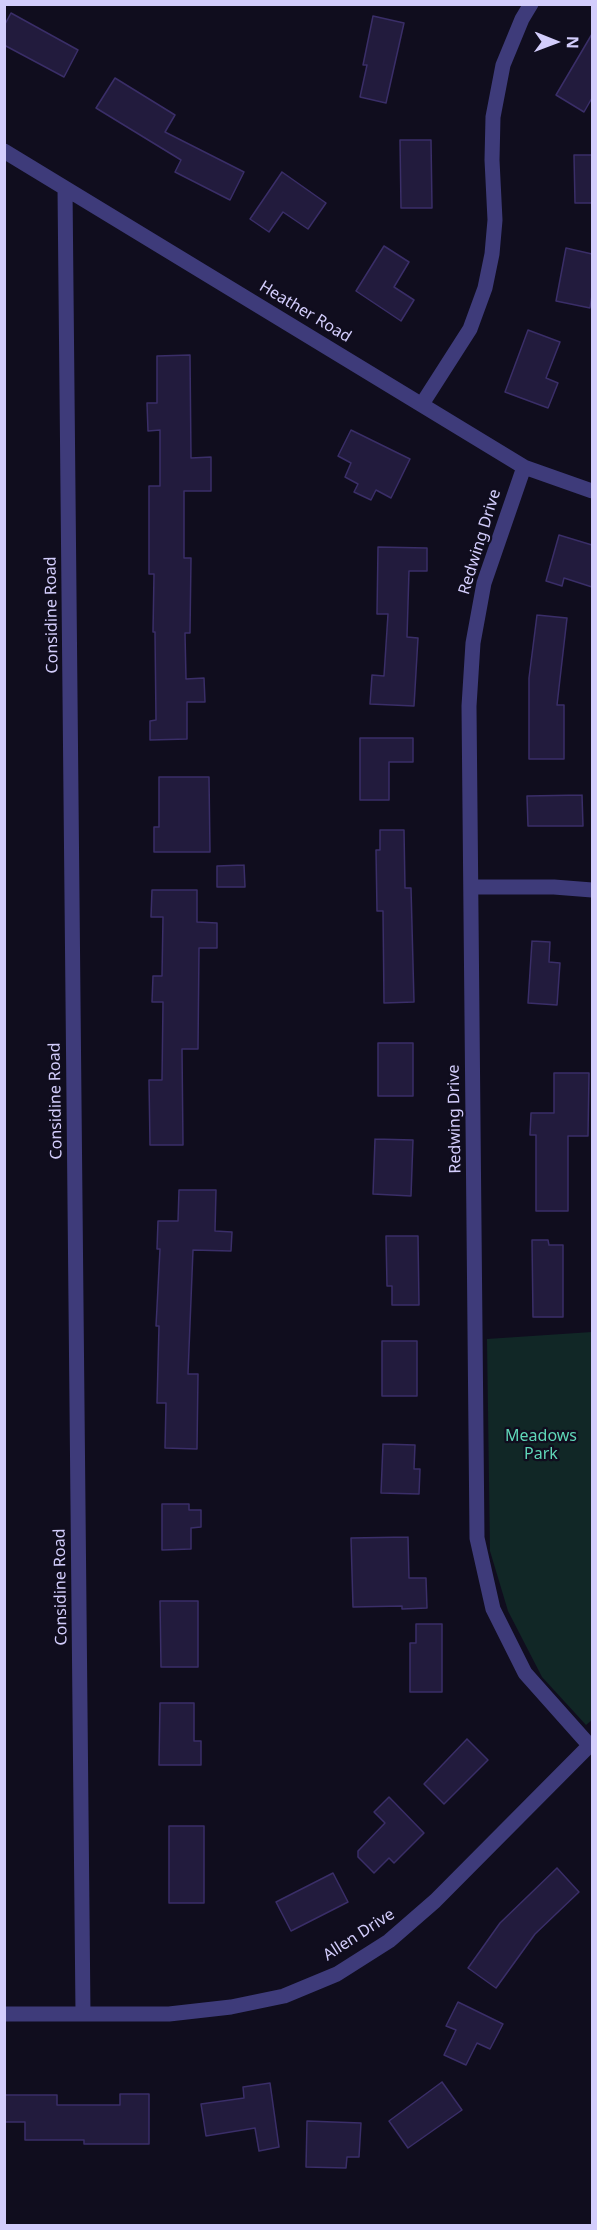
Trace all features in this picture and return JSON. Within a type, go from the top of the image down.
[{"type":"street","points":[[422,404],[470,329],[485,288],[492,254],[495,220],[492,160],[494,117],[503,65],[522,19],[531,4]]},
{"type":"street","name":"Heather Road","points":[[4,151],[524,467],[592,491]]},
{"type":"street","name":"Considine Road","points":[[65,188],[83,2014]]},
{"type":"street","name":"Redwing Drive","points":[[524,467],[484,583],[473,643],[469,706],[477,1538],[493,1609],[525,1673],[591,1744]]},
{"type":"street","points":[[471,887],[554,887],[592,890]]},
{"type":"street","name":"Allen Drive","points":[[4,2014],[169,2014],[231,2007],[284,1996],[337,1974],[389,1941],[435,1901],[591,1744]]},
{"type":"green space","name":"Meadows Park","points":[[592,1332],[592,1720],[586,1725],[542,1677],[508,1611],[490,1551],[487,1339]]},
{"type":"building","points":[[11,13],[78,50],[64,77],[4,45],[4,26]]},
{"type":"building","points":[[373,16],[404,23],[386,103],[360,97],[367,65],[363,65]]},
{"type":"building","points":[[592,34],[592,98],[584,112],[556,95]]},
{"type":"building","points":[[115,78],[175,115],[165,132],[244,172],[230,200],[175,172],[181,160],[96,108]]},
{"type":"building","points":[[400,140],[431,140],[432,208],[401,208]]},
{"type":"building","points":[[574,155],[592,155],[592,203],[575,203]]},
{"type":"building","points":[[282,172],[326,203],[308,229],[283,212],[269,232],[250,219]]},
{"type":"building","points":[[384,246],[409,262],[394,287],[414,300],[401,321],[356,291]]},
{"type":"building","points":[[566,248],[592,254],[590,308],[556,301]]},
{"type":"building","points":[[528,330],[560,342],[546,378],[558,383],[548,408],[505,392]]},
{"type":"building","points":[[190,355],[191,458],[211,457],[211,491],[184,491],[184,558],[191,558],[190,633],[185,633],[186,679],[204,678],[205,702],[187,702],[187,739],[150,740],[150,721],[156,720],[154,574],[149,574],[149,486],[160,486],[160,430],[148,431],[147,403],[157,403],[157,356]]},
{"type":"building","points":[[351,430],[410,459],[391,498],[376,490],[371,500],[354,492],[358,484],[345,477],[351,463],[338,456]]},
{"type":"building","points":[[559,535],[592,545],[592,587],[564,578],[562,586],[546,581]]},
{"type":"building","points":[[378,547],[427,548],[427,571],[409,571],[407,637],[418,638],[414,706],[370,704],[372,675],[384,676],[388,614],[377,614]]},
{"type":"building","points":[[537,615],[567,618],[557,705],[564,705],[564,759],[529,759],[529,678]]},
{"type":"building","points":[[360,738],[413,738],[413,762],[389,762],[389,800],[360,800]]},
{"type":"building","points":[[159,777],[209,777],[210,852],[154,852],[154,827],[159,827]]},
{"type":"building","points":[[582,795],[583,826],[528,826],[527,796]]},
{"type":"building","points":[[380,830],[404,830],[405,888],[411,888],[414,1002],[384,1003],[383,911],[377,911],[376,850],[380,850]]},
{"type":"building","points":[[244,865],[245,887],[217,887],[217,866]]},
{"type":"building","points":[[152,890],[197,890],[197,922],[217,923],[217,948],[199,948],[198,1049],[182,1049],[183,1145],[150,1145],[149,1080],[162,1080],[163,1002],[152,1002],[153,976],[162,976],[163,917],[151,917]]},
{"type":"building","points":[[532,941],[550,942],[549,962],[560,963],[557,1005],[528,1003]]},
{"type":"building","points":[[378,1043],[413,1043],[413,1096],[378,1096]]},
{"type":"building","points":[[554,1073],[589,1073],[588,1136],[568,1136],[568,1211],[536,1211],[536,1135],[530,1135],[531,1113],[554,1113]]},
{"type":"building","points":[[375,1139],[413,1140],[411,1196],[373,1194]]},
{"type":"building","points":[[179,1190],[216,1190],[215,1231],[232,1232],[231,1251],[193,1250],[188,1374],[198,1374],[197,1449],[165,1448],[166,1403],[157,1403],[159,1326],[156,1326],[160,1249],[157,1249],[158,1221],[178,1221]]},
{"type":"building","points":[[386,1236],[418,1236],[419,1305],[392,1305],[392,1286],[387,1286]]},
{"type":"building","points":[[532,1240],[548,1240],[549,1245],[563,1245],[563,1317],[533,1317]]},
{"type":"building","points":[[382,1341],[417,1341],[417,1396],[382,1396]]},
{"type":"building","points":[[383,1444],[415,1445],[414,1469],[420,1469],[419,1494],[381,1493]]},
{"type":"building","points":[[162,1504],[189,1504],[189,1510],[201,1510],[201,1527],[191,1528],[191,1549],[162,1550]]},
{"type":"building","points":[[408,1537],[409,1578],[426,1578],[427,1608],[353,1607],[351,1538]]},
{"type":"building","points":[[160,1601],[198,1601],[198,1667],[161,1667]]},
{"type":"building","points":[[416,1624],[442,1624],[442,1692],[410,1692],[410,1643],[416,1643]]},
{"type":"building","points":[[160,1703],[194,1703],[194,1741],[201,1741],[201,1765],[159,1765]]},
{"type":"building","points":[[467,1739],[488,1760],[444,1804],[424,1784]]},
{"type":"building","points":[[389,1797],[424,1833],[394,1863],[389,1858],[374,1873],[358,1857],[358,1851],[385,1823],[374,1812]]},
{"type":"building","points":[[169,1826],[204,1826],[204,1903],[169,1903]]},
{"type":"building","points":[[557,1868],[579,1892],[535,1934],[496,1988],[468,1968],[500,1923]]},
{"type":"building","points":[[333,1873],[348,1902],[291,1931],[276,1902]]},
{"type":"building","points":[[458,2002],[503,2024],[490,2049],[477,2043],[466,2065],[444,2055],[456,2030],[446,2026]]},
{"type":"building","points":[[442,2082],[462,2110],[408,2148],[389,2121]]},
{"type":"building","points":[[270,2083],[279,2147],[259,2151],[255,2128],[206,2136],[201,2104],[244,2098],[243,2087]]},
{"type":"building","points":[[120,2094],[149,2094],[149,2144],[84,2144],[84,2140],[25,2140],[25,2122],[4,2122],[4,2095],[57,2095],[57,2105],[120,2105]]},
{"type":"building","points":[[307,2121],[361,2123],[359,2157],[347,2157],[346,2168],[306,2167]]}]
